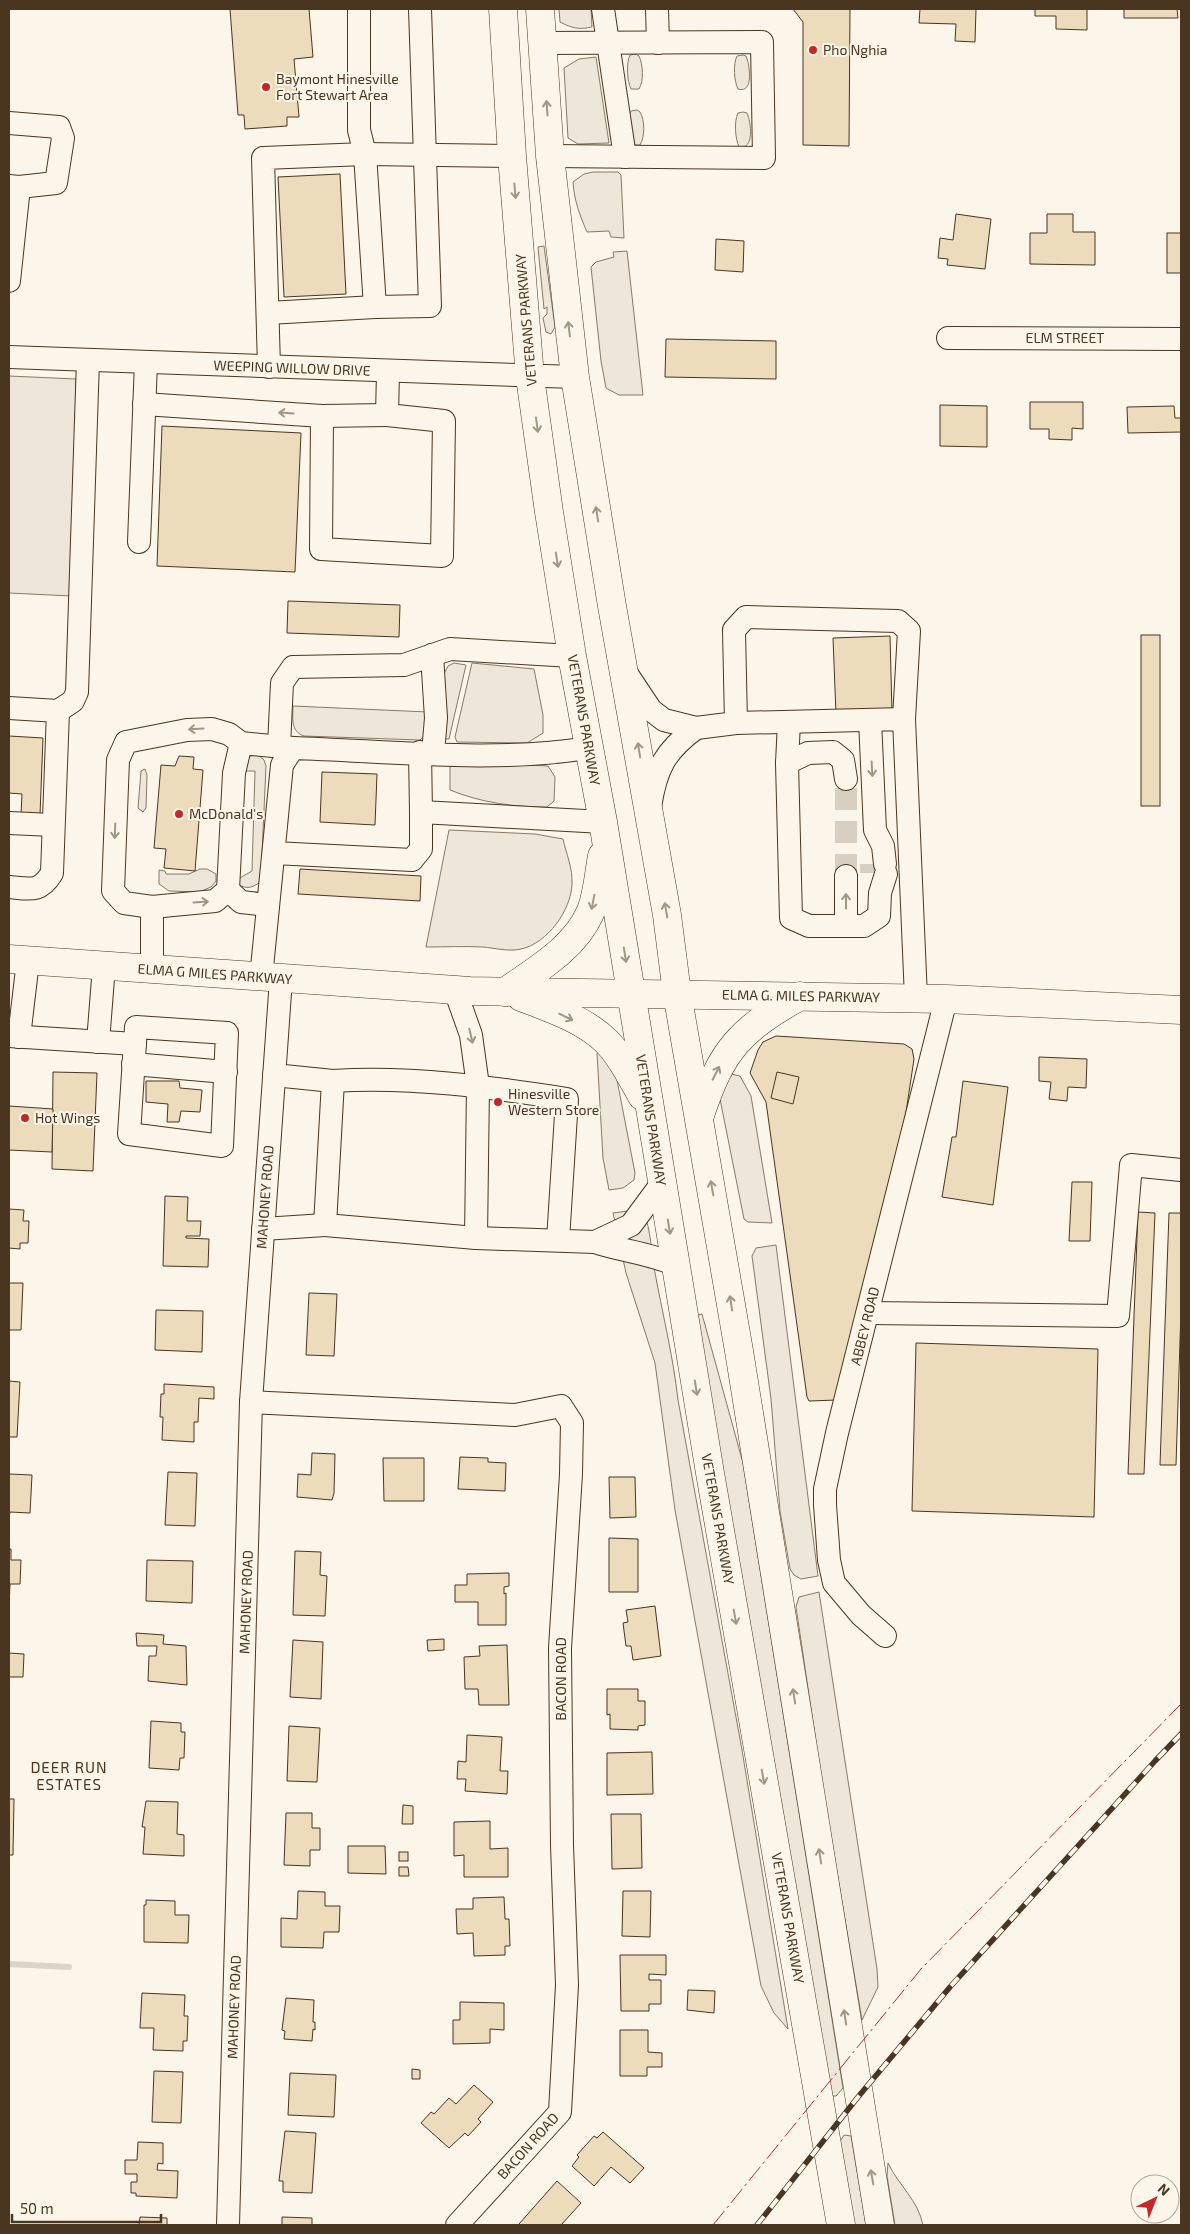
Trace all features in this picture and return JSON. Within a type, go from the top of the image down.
[{"type":"main road","name":"VETERANS PARKWAY","points":[[503,9],[512,156],[530,377],[572,656],[604,830],[710,1473],[841,2225]]},
{"type":"main road","points":[[540,9],[550,156],[575,377],[612,606],[667,915],[677,993],[740,1352],[880,2225]]},
{"type":"main road","points":[[505,992],[556,954],[578,934],[591,912],[604,830]]},
{"type":"main road","name":"ELMA G MILES PARKWAY","points":[[18,960],[421,988]]},
{"type":"main road","name":"ELMA G. MILES PARKWAY","points":[[421,988],[505,992],[630,992],[916,998],[1181,1010]]},
{"type":"main road","points":[[505,992],[566,1016],[594,1031],[607,1042],[626,1068],[650,1110]]},
{"type":"main road","points":[[699,1119],[711,1083],[735,1042],[770,1013],[800,996]]},
{"type":"street","points":[[359,9],[359,130],[364,154],[375,307]]},
{"type":"street","points":[[268,314],[375,307],[430,306],[420,9]]},
{"type":"street","points":[[603,9],[625,157]]},
{"type":"street","points":[[657,9],[658,42]]},
{"type":"street","points":[[542,43],[762,42],[764,158],[550,156]]},
{"type":"street","points":[[9,123],[59,127],[63,138],[56,183],[14,187],[9,281]]},
{"type":"street","points":[[269,367],[263,158],[364,154],[512,156]]},
{"type":"street","name":"ELM STREET","points":[[948,338],[1181,339]]},
{"type":"street","name":"WEEPING WILLOW DRIVE","points":[[9,357],[388,372],[575,377]]},
{"type":"street","points":[[9,708],[58,711],[73,701],[77,692],[88,360]]},
{"type":"street","points":[[139,542],[146,362]]},
{"type":"street","points":[[387,415],[388,372]]},
{"type":"street","points":[[144,404],[322,416],[387,415],[444,420],[442,556],[321,550],[322,416]]},
{"type":"street","points":[[736,723],[734,630],[746,617],[898,621],[909,631],[904,719],[916,998]]},
{"type":"street","points":[[286,747],[282,683],[293,667],[404,665],[450,649],[572,656]]},
{"type":"street","points":[[274,852],[412,860],[421,848],[421,812],[427,753],[436,718],[432,655]]},
{"type":"street","points":[[625,671],[651,710],[664,720],[696,728],[736,723],[904,719]]},
{"type":"street","points":[[9,887],[36,889],[46,883],[52,873],[58,711]]},
{"type":"street","points":[[789,722],[787,763],[791,918],[809,926],[864,926],[879,916],[879,872],[883,846],[875,830],[870,720]]},
{"type":"street","points":[[649,815],[653,790],[661,764],[676,743],[696,728]]},
{"type":"street","points":[[241,743],[234,773],[228,890],[215,901],[152,907],[124,903],[113,891],[118,760],[126,742],[187,730],[212,729],[229,734],[241,743],[286,747],[464,755],[557,753],[588,748]]},
{"type":"street","name":"MAHONEY ROAD","points":[[228,2225],[251,1402],[274,1075],[268,905],[282,765],[286,747]]},
{"type":"street","points":[[787,763],[808,753],[834,752],[843,760],[846,778]]},
{"type":"street","points":[[421,812],[604,830]]},
{"type":"street","points":[[9,824],[54,825]]},
{"type":"street","points":[[846,876],[846,926]]},
{"type":"street","points":[[228,890],[241,902],[268,905]]},
{"type":"street","points":[[152,907],[152,970]]},
{"type":"street","points":[[18,960],[14,1037],[98,1042],[134,1054],[226,1072]]},
{"type":"street","points":[[98,1042],[104,966]]},
{"type":"street","points":[[455,990],[471,1034],[478,1086],[476,1238]]},
{"type":"street","name":"ABBEY ROAD","points":[[885,1636],[861,1615],[834,1583],[829,1560],[825,1506],[830,1463],[946,999]]},
{"type":"street","points":[[136,1027],[227,1033],[222,1146],[129,1134],[134,1054],[136,1027]]},
{"type":"street","points":[[274,1075],[333,1082],[373,1079],[478,1086],[567,1099],[558,1240]]},
{"type":"street","points":[[325,1225],[333,1082]]},
{"type":"street","points":[[868,1313],[1118,1316],[1131,1166],[1181,1170]]},
{"type":"street","points":[[595,1242],[631,1225],[662,1183]]},
{"type":"street","points":[[263,1229],[325,1225],[476,1238],[595,1242],[614,1248],[657,1256],[676,1265]]},
{"type":"street","name":"BACON ROAD","points":[[251,1402],[515,1415],[561,1406],[572,1423],[571,1474],[560,1648],[562,1846],[567,1985],[560,2112],[457,2225]]},
{"type":"shaded area","points":[[559,9],[591,9],[592,27],[575,28],[560,22]]},
{"type":"shaded area","points":[[636,54],[639,56],[641,63],[642,82],[639,89],[631,89],[628,77],[628,63],[630,55]]},
{"type":"shaded area","points":[[737,56],[746,56],[750,78],[747,87],[738,89],[734,72],[735,63]]},
{"type":"shaded area","points":[[596,57],[609,143],[578,144],[568,138],[564,68],[579,59]]},
{"type":"shaded area","points":[[637,110],[643,119],[644,133],[640,145],[632,145],[629,115],[631,111]]},
{"type":"shaded area","points":[[738,113],[747,113],[748,117],[750,140],[744,147],[739,147],[736,134],[736,120]]},
{"type":"shaded area","points":[[618,172],[621,175],[624,238],[611,237],[609,231],[587,232],[578,208],[573,182],[584,174]]},
{"type":"shaded area","points":[[544,246],[555,327],[551,334],[546,332],[543,318],[547,314],[547,307],[544,309],[538,247]]},
{"type":"shaded area","points":[[627,251],[643,395],[619,395],[606,388],[601,361],[591,267],[596,262],[614,257],[613,252]]},
{"type":"shaded area","points":[[9,376],[76,379],[71,596],[9,593]]},
{"type":"shaded area","points":[[454,663],[466,665],[449,739],[443,739],[444,674],[448,666]]},
{"type":"shaded area","points":[[472,663],[534,669],[543,715],[543,733],[527,743],[457,742],[455,737]]},
{"type":"shaded area","points":[[293,706],[428,712],[424,736],[420,740],[304,736],[296,731],[294,727]]},
{"type":"shaded area","points":[[257,754],[264,760],[266,766],[261,876],[259,883],[247,887],[239,885],[238,879],[252,871],[255,771],[244,771],[248,757]]},
{"type":"shaded area","points":[[459,762],[548,766],[555,777],[554,801],[547,807],[510,805],[474,798],[450,790],[450,767]]},
{"type":"shaded area","points":[[145,769],[147,775],[146,808],[143,812],[138,808],[141,771]]},
{"type":"shaded area","points":[[449,830],[535,834],[563,839],[571,873],[571,894],[563,914],[549,933],[531,946],[517,950],[483,947],[426,947]]},
{"type":"shaded area","points":[[200,869],[207,869],[216,874],[216,881],[211,887],[199,892],[169,891],[159,884],[159,870],[165,871],[166,874],[189,874]]},
{"type":"shaded area","points":[[603,1052],[617,1080],[635,1173],[634,1180],[623,1188],[609,1190],[603,1158],[597,1053]]},
{"type":"shaded area","points":[[726,1073],[740,1076],[751,1096],[772,1223],[748,1222],[744,1219],[720,1099]]},
{"type":"shaded area","points":[[635,1210],[644,1214],[649,1233],[742,1750],[788,2029],[774,2013],[761,1986],[675,1510],[655,1363],[626,1273],[613,1213]]},
{"type":"shaded area","points":[[776,1245],[818,1576],[801,1579],[794,1575],[790,1569],[780,1511],[771,1399],[752,1256],[756,1248]]},
{"type":"shaded area","points":[[702,1314],[743,1463],[843,2088],[836,2096],[831,2096],[694,1316]]},
{"type":"shaded area","points":[[819,1592],[877,1969],[878,1987],[862,2020],[823,1789],[796,1607],[799,1597]]},
{"type":"shaded area","points":[[844,2135],[851,2136],[866,2225],[853,2225],[839,2143]]},
{"type":"shaded area","points":[[888,2163],[913,2200],[923,2225],[895,2225],[887,2176]]},
{"type":"building","name":"Baymont Hinesville Fort Stewart Area","points":[[230,9],[309,9],[313,57],[294,59],[299,117],[287,117],[287,126],[245,129],[244,115],[238,115]]},
{"type":"building","points":[[793,9],[850,9],[849,146],[803,145],[803,22]]},
{"type":"building","points":[[920,9],[976,9],[975,42],[955,41],[956,24],[919,23]]},
{"type":"building","points":[[1035,9],[1087,9],[1087,30],[1056,29],[1056,16],[1035,16]]},
{"type":"building","points":[[1124,9],[1177,9],[1178,18],[1124,18]]},
{"type":"building","points":[[340,174],[346,294],[284,297],[278,177]]},
{"type":"building","points":[[956,214],[991,219],[985,269],[947,265],[948,259],[938,258],[940,238],[953,240]]},
{"type":"building","points":[[1047,214],[1073,214],[1073,232],[1095,232],[1095,265],[1030,264],[1030,233],[1047,233]]},
{"type":"building","points":[[1167,233],[1181,233],[1181,273],[1167,273]]},
{"type":"building","points":[[716,239],[744,241],[743,272],[715,270]]},
{"type":"building","points":[[666,339],[776,341],[776,379],[665,377]]},
{"type":"building","points":[[1030,402],[1083,402],[1083,429],[1072,428],[1072,440],[1049,439],[1049,429],[1030,429]]},
{"type":"building","points":[[940,405],[987,406],[987,447],[940,446]]},
{"type":"building","points":[[1174,406],[1175,418],[1181,418],[1181,432],[1128,433],[1127,407]]},
{"type":"building","points":[[162,426],[301,433],[295,572],[157,566]]},
{"type":"building","points":[[288,601],[400,605],[399,637],[287,633]]},
{"type":"building","points":[[1141,635],[1160,635],[1160,806],[1141,806]]},
{"type":"building","points":[[890,636],[892,712],[836,714],[833,638]]},
{"type":"building","points":[[9,736],[43,738],[40,815],[21,814],[22,794],[9,793]]},
{"type":"building","points":[[179,756],[194,757],[193,769],[203,770],[195,871],[164,868],[166,849],[154,848],[161,765],[175,766]]},
{"type":"building","points":[[322,772],[377,774],[375,825],[320,822]]},
{"type":"building","points":[[300,869],[421,876],[420,901],[298,894]]},
{"type":"building","points":[[776,1036],[904,1044],[912,1049],[914,1059],[898,1165],[837,1400],[809,1401],[807,1397],[766,1102],[750,1073],[758,1050],[763,1042]]},
{"type":"building","points":[[1039,1057],[1087,1059],[1086,1088],[1068,1087],[1067,1101],[1049,1099],[1051,1082],[1039,1081]]},
{"type":"building","points":[[53,1072],[97,1073],[93,1171],[52,1169]]},
{"type":"building","points":[[777,1072],[799,1077],[793,1104],[771,1098]]},
{"type":"building","points":[[146,1081],[179,1081],[180,1088],[202,1090],[200,1112],[181,1111],[179,1122],[167,1122],[168,1104],[146,1102]]},
{"type":"building","points":[[963,1081],[1008,1087],[993,1205],[942,1197],[952,1137],[956,1137]]},
{"type":"building","points":[[9,1106],[53,1109],[52,1152],[9,1150]]},
{"type":"building","points":[[1072,1182],[1092,1182],[1090,1241],[1069,1241]]},
{"type":"building","points":[[165,1196],[188,1197],[187,1221],[201,1221],[200,1236],[186,1236],[186,1238],[209,1239],[208,1267],[163,1266]]},
{"type":"building","points":[[9,1209],[24,1210],[23,1221],[29,1221],[28,1243],[20,1243],[20,1249],[9,1248]]},
{"type":"building","points":[[1138,1212],[1155,1213],[1144,1474],[1128,1474]]},
{"type":"building","points":[[1169,1213],[1181,1213],[1181,1310],[1176,1465],[1160,1465]]},
{"type":"building","points":[[9,1283],[23,1283],[21,1330],[9,1330]]},
{"type":"building","points":[[309,1293],[337,1294],[334,1356],[306,1355]]},
{"type":"building","points":[[156,1310],[203,1311],[202,1352],[155,1350]]},
{"type":"building","points":[[916,1343],[1098,1349],[1094,1517],[912,1511]]},
{"type":"building","points":[[9,1381],[20,1382],[17,1437],[9,1437]]},
{"type":"building","points":[[164,1384],[214,1387],[214,1399],[199,1398],[198,1422],[194,1422],[194,1442],[162,1440],[163,1417],[160,1417],[161,1394],[164,1394]]},
{"type":"building","points":[[312,1453],[335,1454],[334,1493],[332,1500],[297,1497],[298,1474],[311,1475]]},
{"type":"building","points":[[460,1457],[488,1458],[488,1462],[506,1463],[505,1491],[458,1489]]},
{"type":"building","points":[[383,1458],[424,1458],[424,1501],[384,1501]]},
{"type":"building","points":[[168,1472],[197,1473],[195,1526],[165,1525]]},
{"type":"building","points":[[9,1474],[32,1475],[30,1513],[10,1512],[9,1518]]},
{"type":"building","points":[[609,1477],[635,1477],[636,1517],[610,1518]]},
{"type":"building","points":[[609,1538],[638,1539],[638,1592],[609,1592]]},
{"type":"building","points":[[9,1549],[11,1549],[11,1560],[21,1560],[20,1584],[10,1584],[9,1609]]},
{"type":"building","points":[[295,1551],[321,1552],[320,1575],[327,1576],[325,1616],[293,1615]]},
{"type":"building","points":[[147,1560],[193,1561],[192,1603],[146,1601]]},
{"type":"building","points":[[509,1573],[509,1586],[504,1587],[504,1594],[506,1593],[506,1625],[478,1625],[478,1602],[455,1602],[455,1585],[467,1585],[467,1574]]},
{"type":"building","points":[[655,1606],[661,1656],[633,1660],[631,1646],[626,1646],[623,1623],[628,1622],[626,1610]]},
{"type":"building","points":[[136,1633],[164,1635],[163,1644],[186,1646],[187,1685],[148,1681],[149,1656],[156,1656],[157,1646],[137,1646]]},
{"type":"building","points":[[444,1639],[444,1650],[428,1651],[427,1640]]},
{"type":"building","points":[[293,1640],[323,1642],[321,1699],[290,1697]]},
{"type":"building","points":[[507,1645],[509,1705],[479,1705],[478,1689],[465,1689],[464,1657],[480,1656],[479,1646]]},
{"type":"building","points":[[9,1653],[24,1654],[23,1677],[9,1677]]},
{"type":"building","points":[[607,1689],[638,1689],[638,1701],[645,1701],[645,1725],[638,1726],[638,1730],[610,1729],[610,1714],[607,1715]]},
{"type":"building","points":[[151,1721],[181,1723],[181,1732],[185,1732],[184,1758],[180,1758],[179,1770],[149,1768]]},
{"type":"building","points":[[289,1726],[320,1728],[317,1782],[287,1781]]},
{"type":"building","points":[[467,1735],[502,1737],[500,1771],[508,1771],[507,1794],[465,1791],[466,1779],[457,1779],[458,1761],[466,1762]]},
{"type":"building","points":[[652,1752],[653,1794],[607,1795],[607,1753]]},
{"type":"building","points":[[9,1799],[14,1799],[13,1855],[9,1855]]},
{"type":"building","points":[[146,1801],[178,1802],[177,1834],[184,1835],[184,1856],[143,1854],[145,1827],[142,1827]]},
{"type":"building","points":[[403,1805],[413,1806],[413,1824],[402,1824]]},
{"type":"building","points":[[286,1813],[312,1813],[312,1828],[320,1828],[320,1850],[310,1850],[310,1866],[284,1865]]},
{"type":"building","points":[[611,1814],[641,1814],[642,1868],[612,1869]]},
{"type":"building","points":[[490,1821],[490,1849],[508,1848],[508,1877],[464,1877],[464,1855],[454,1856],[454,1822]]},
{"type":"building","points":[[348,1846],[385,1846],[386,1874],[348,1873]]},
{"type":"building","points":[[399,1852],[408,1852],[408,1861],[399,1861]]},
{"type":"building","points":[[399,1867],[408,1867],[409,1876],[399,1876]]},
{"type":"building","points":[[298,1891],[325,1892],[325,1906],[340,1906],[339,1932],[324,1932],[323,1948],[281,1947],[281,1918],[297,1919]]},
{"type":"building","points":[[623,1891],[651,1891],[650,1937],[622,1936]]},
{"type":"building","points":[[504,1897],[505,1919],[509,1919],[510,1946],[505,1946],[505,1955],[474,1956],[473,1933],[457,1934],[456,1909],[473,1909],[473,1898]]},
{"type":"building","points":[[146,1900],[175,1901],[175,1915],[189,1915],[188,1943],[144,1942],[144,1905],[146,1905]]},
{"type":"building","points":[[620,1955],[666,1955],[666,1975],[649,1974],[649,1980],[661,1980],[661,2004],[649,2004],[649,2011],[621,2011]]},
{"type":"building","points":[[688,1990],[715,1991],[714,2013],[687,2010]]},
{"type":"building","points":[[142,1993],[185,1995],[184,2016],[188,2016],[187,2041],[183,2041],[183,2051],[153,2050],[154,2028],[140,2028]]},
{"type":"building","points":[[286,1998],[314,2000],[313,2022],[315,2022],[315,2030],[313,2029],[312,2041],[284,2039],[285,2031],[282,2030]]},
{"type":"building","points":[[460,2002],[504,2003],[504,2030],[490,2029],[490,2043],[453,2044],[453,2020],[460,2020]]},
{"type":"building","points":[[620,2030],[648,2030],[648,2052],[662,2053],[662,2067],[647,2067],[647,2076],[620,2076]]},
{"type":"building","points":[[412,2069],[420,2070],[420,2079],[412,2079]]},
{"type":"building","points":[[154,2071],[183,2072],[181,2123],[152,2122]]},
{"type":"building","points":[[290,2073],[336,2075],[334,2117],[288,2115]]},
{"type":"building","points":[[474,2085],[493,2102],[478,2119],[481,2122],[468,2136],[465,2133],[449,2148],[421,2123],[431,2112],[434,2114],[449,2098],[456,2104]]},
{"type":"building","points":[[285,2131],[316,2133],[312,2193],[283,2192],[283,2181],[279,2181]]},
{"type":"building","points":[[603,2132],[644,2168],[630,2183],[611,2167],[594,2186],[572,2166],[579,2157],[577,2155],[594,2136],[597,2138]]},
{"type":"building","points":[[138,2142],[163,2143],[163,2164],[158,2163],[157,2170],[178,2171],[177,2198],[136,2196],[136,2193],[131,2193],[131,2182],[137,2182],[137,2174],[125,2174],[125,2160],[137,2160]]},
{"type":"building","points":[[557,2181],[581,2203],[561,2225],[519,2224]]},
{"type":"building","points":[[140,2217],[167,2218],[167,2225],[139,2225]]},
{"type":"building","points":[[282,2217],[312,2218],[312,2225],[282,2225]]},
{"type":"waterway","points":[[9,1964],[69,1967]]},
{"type":"tunnel","points":[[846,779],[846,876]]},
{"type":"tunnel","points":[[871,864],[871,873]]},
{"type":"railway","points":[[757,2225],[858,2097],[950,1987],[1181,1734]]},
{"type":"power","points":[[713,2225],[921,1969],[1181,1704]]},
{"type":"place","name":"Pho Nghia","points":[[813,50]]},
{"type":"place","name":"Baymont Hinesville Fort Stewart Area","points":[[266,87]]},
{"type":"place","name":"McDonald's","points":[[179,814]]},
{"type":"place","name":"Hinesville Western Store","points":[[498,1102]]},
{"type":"place","name":"Hot Wings","points":[[25,1118]]},
{"type":"district","name":"DEER RUN ESTATES","points":[[69,1776]]}]
